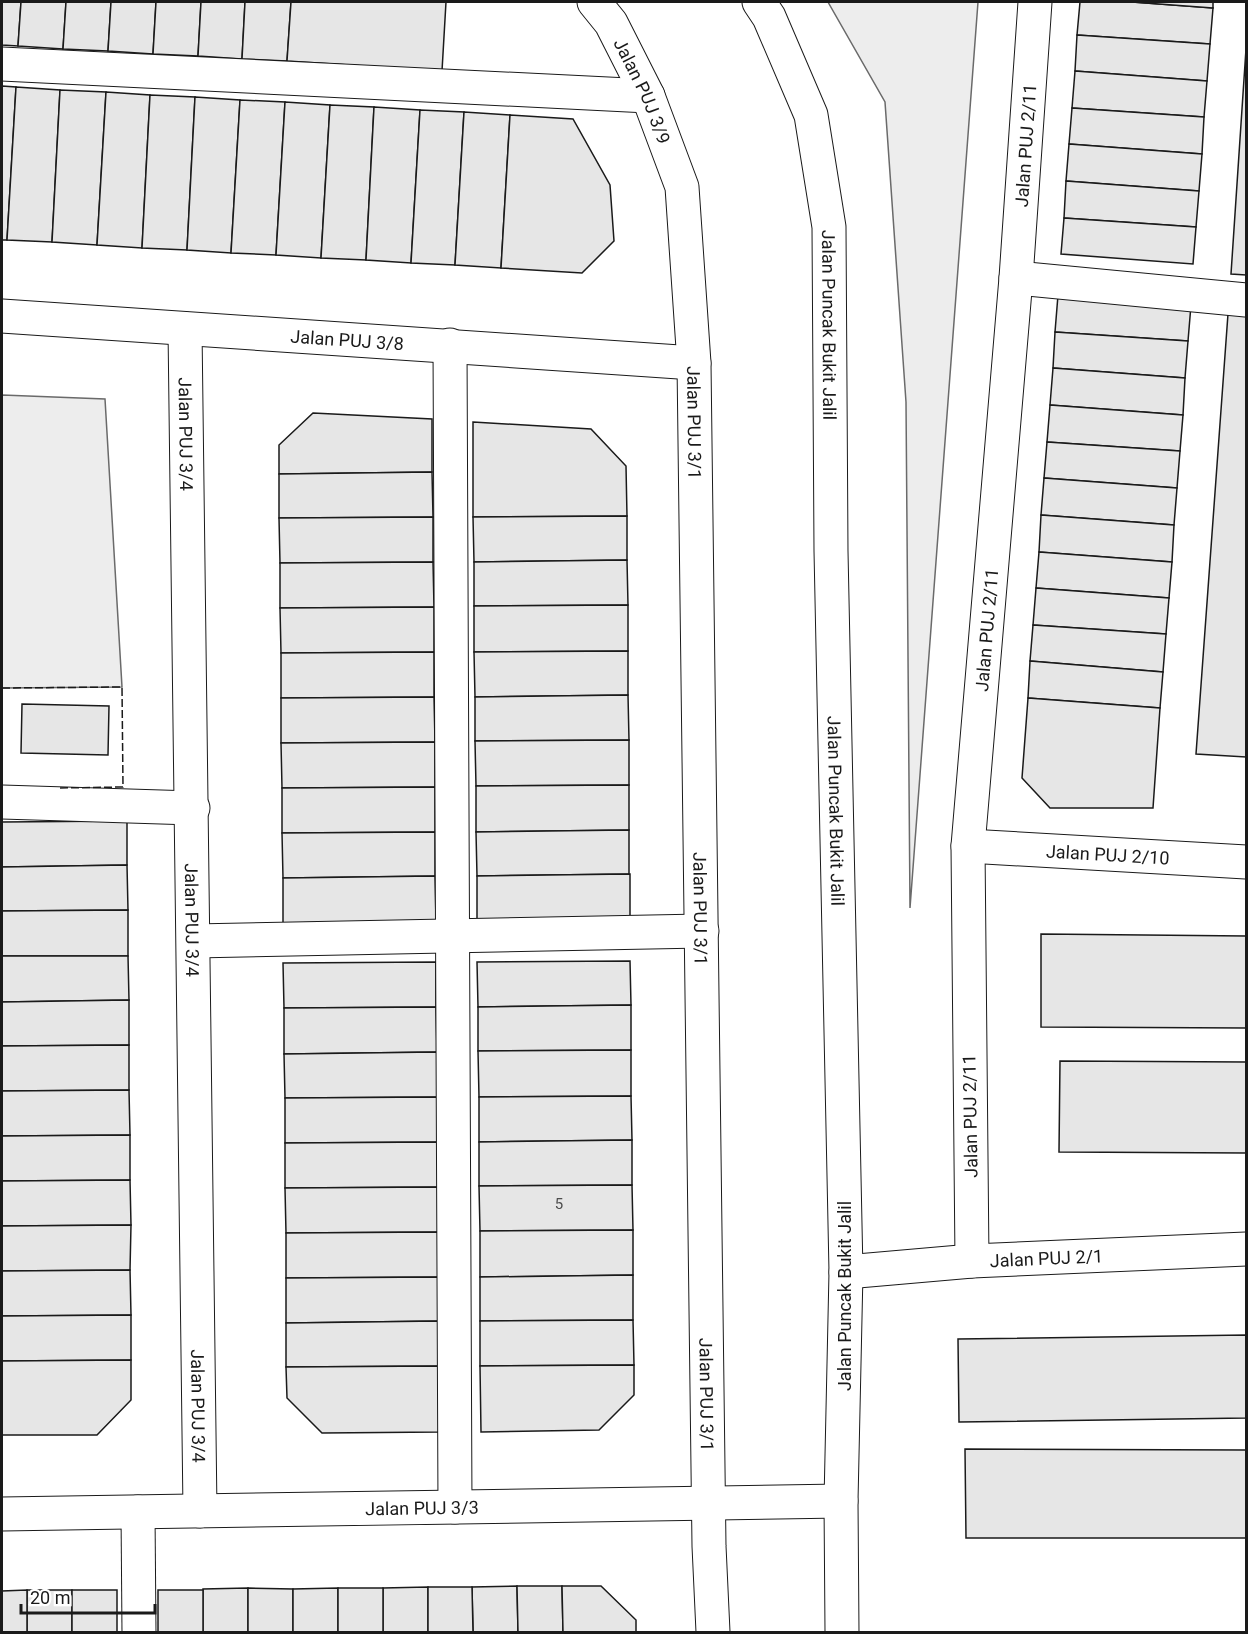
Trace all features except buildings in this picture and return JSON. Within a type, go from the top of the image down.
[{"type":"street","name":"Jalan PUJ 3/9","points":[[594,2],[611,23],[648,96],[682,187]]},
{"type":"street","name":"Jalan Puncak Bukit Jalil","points":[[759,2],[769,17],[811,115],[829,227],[831,551],[846,1272],[841,1501],[842,1632]]},
{"type":"street","name":"Jalan PUJ 2/11","points":[[972,1261],[968,846],[1016,278],[1035,2]]},
{"type":"street","points":[[2,64],[648,96]]},
{"type":"street","name":"Jalan PUJ 3/1","points":[[682,187],[694,363],[713,1632]]},
{"type":"street","points":[[1016,278],[1246,300]]},
{"type":"street","name":"Jalan PUJ 3/8","points":[[2,316],[694,363]]},
{"type":"street","name":"Jalan PUJ 3/4","points":[[185,329],[193,808],[200,1511]]},
{"type":"street","points":[[450,345],[455,1507]]},
{"type":"street","points":[[2,802],[193,808]]},
{"type":"street","name":"Jalan PUJ 2/10","points":[[968,846],[1246,862]]},
{"type":"street","points":[[194,941],[702,931]]},
{"type":"street","name":"Jalan PUJ 2/1","points":[[846,1272],[972,1261],[1246,1249]]},
{"type":"street","name":"Jalan PUJ 3/3","points":[[2,1514],[841,1501]]},
{"type":"street","points":[[138,1512],[139,1632]]},
{"type":"shaded area","points":[[828,2],[978,2],[910,908],[906,402],[885,102]]},
{"type":"shaded area","points":[[2,395],[105,399],[122,687],[2,688]]},
{"type":"fence","points":[[2,688],[122,687],[123,787],[58,788]]}]
